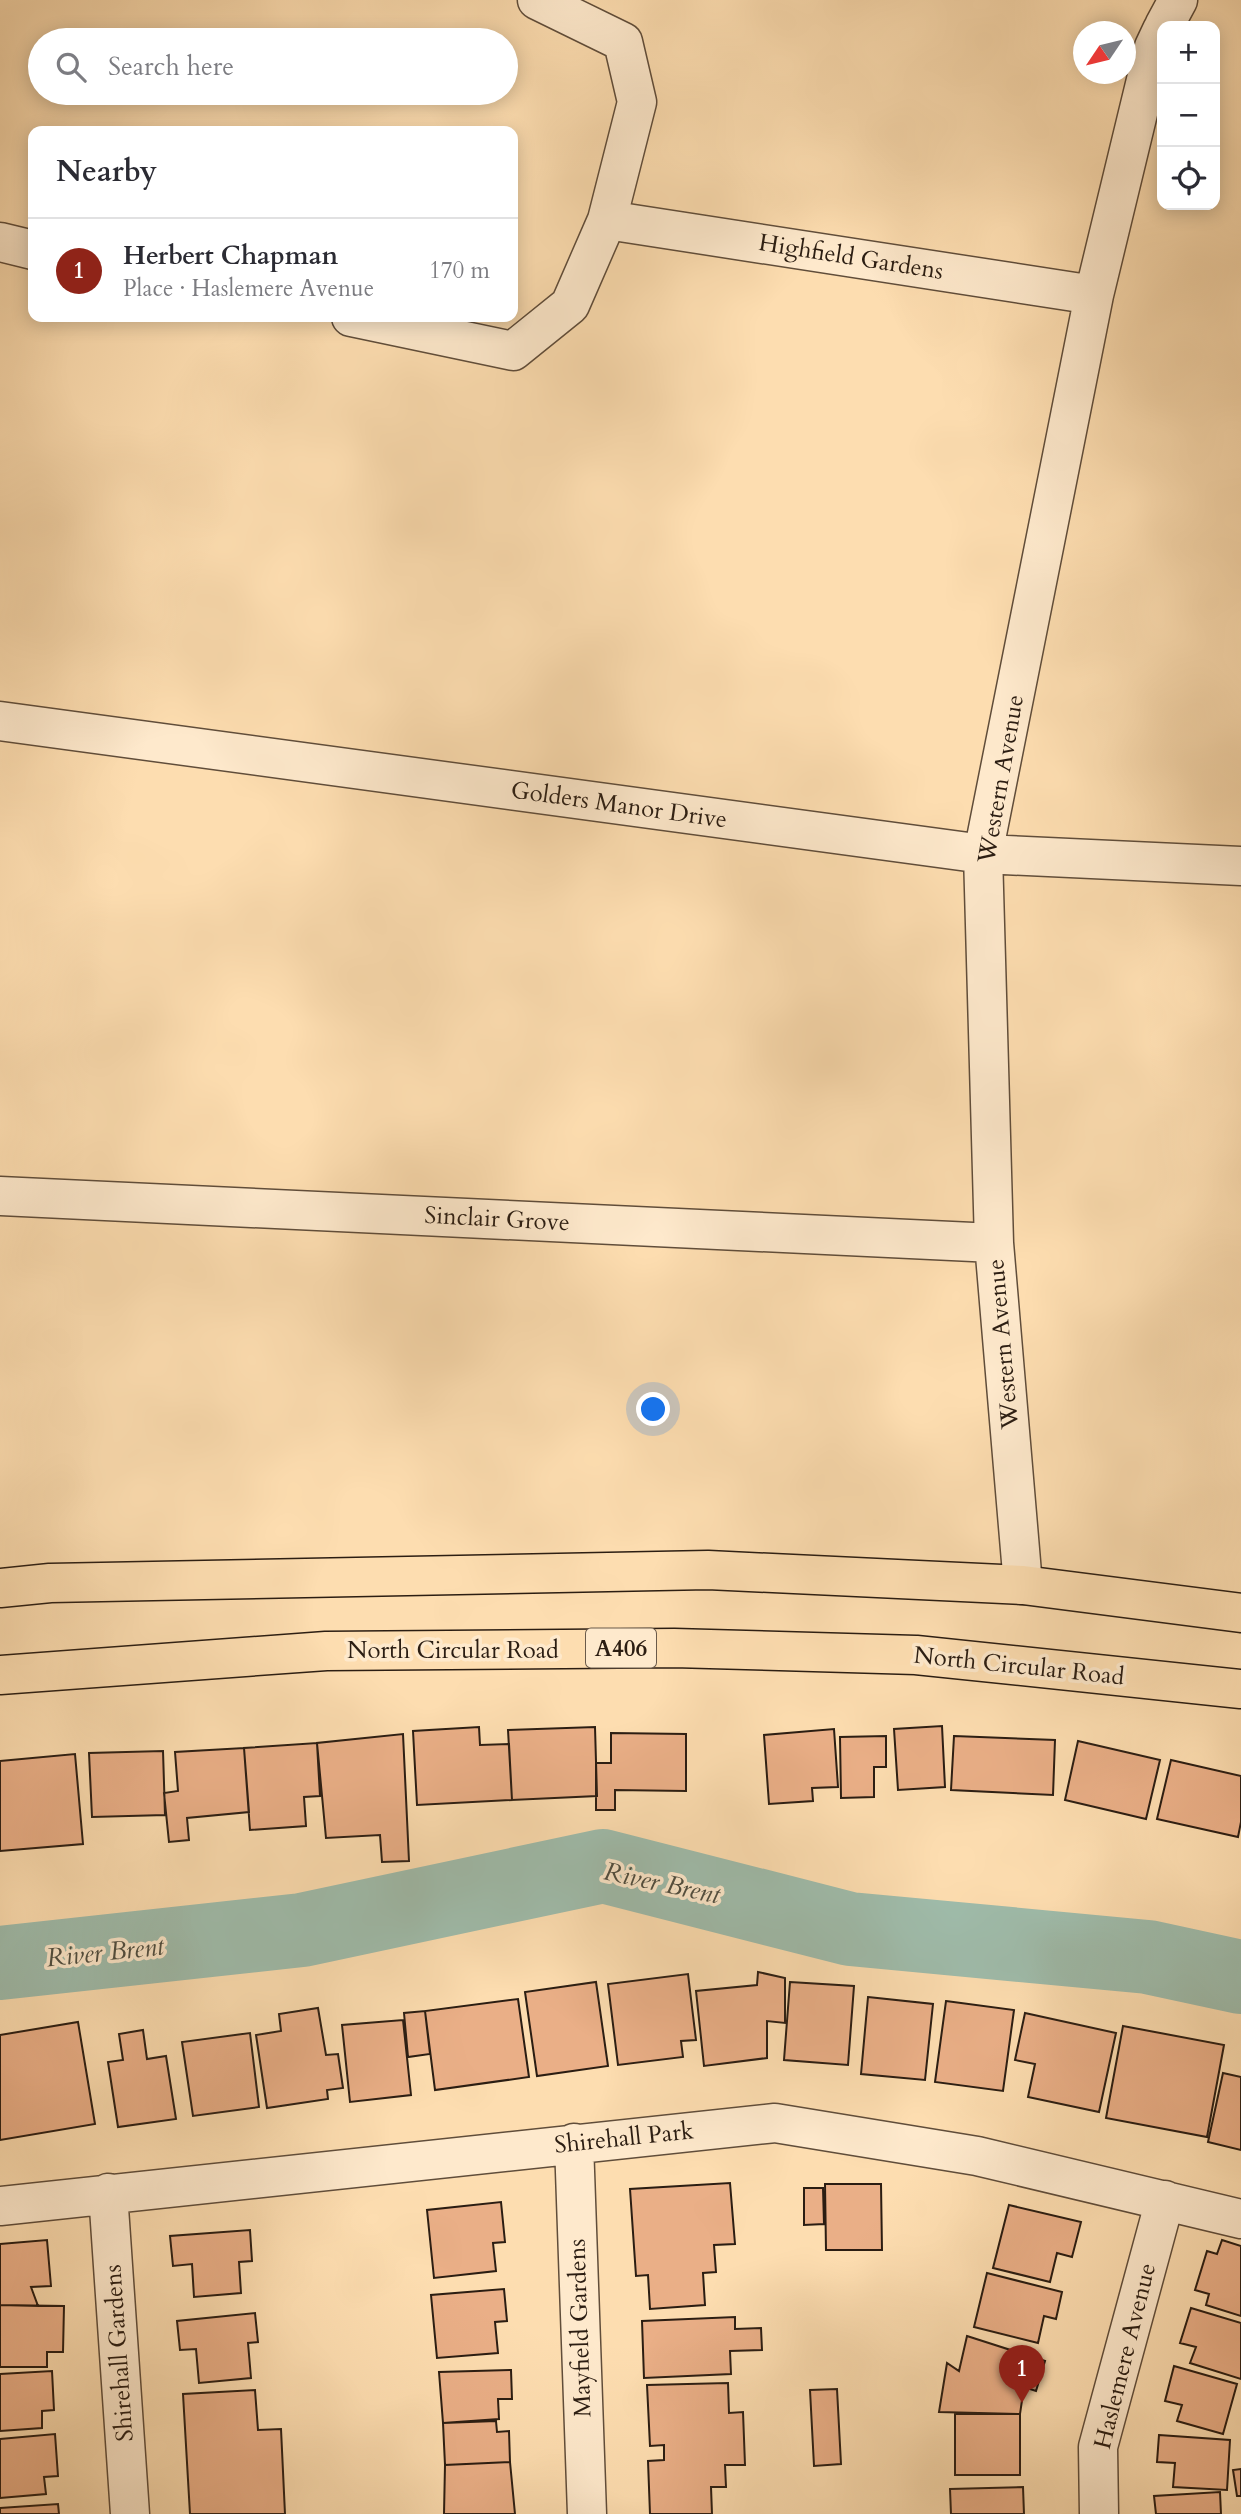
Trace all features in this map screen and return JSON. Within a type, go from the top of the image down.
[{"type":"highway","points":[[0,1588],[63,1583],[708,1570],[1023,1585],[1241,1613]]},
{"type":"highway","name":"North Circular Road","points":[[0,1675],[326,1651],[674,1648],[916,1655],[1241,1689]]},
{"type":"street","points":[[375,322],[513,351],[570,305],[607,220],[637,102],[623,42],[537,0]]},
{"type":"street","name":"Western Avenue","points":[[1167,21],[1178,0]]},
{"type":"street","name":"Western Avenue","points":[[1023,1585],[994,1243],[984,854],[1094,295],[1157,41]]},
{"type":"street","name":"Highfield Gardens","points":[[607,220],[1094,295]]},
{"type":"street","points":[[0,243],[28,249]]},
{"type":"street","name":"Golders Manor Drive","points":[[0,721],[984,854],[1241,866]]},
{"type":"street","name":"Sinclair Grove","points":[[0,1196],[994,1243]]},
{"type":"street","name":"Shirehall Park","points":[[0,2206],[775,2123],[977,2155],[1241,2219]]},
{"type":"street","name":"Mayfield Gardens","points":[[574,2143],[587,2514]]},
{"type":"street","name":"Shirehall Gardens","points":[[108,2193],[130,2514]]},
{"type":"street","name":"Haslemere Avenue","points":[[1099,2514],[1098,2447],[1166,2200]]},
{"type":"shaded area","points":[[627,1849],[678,1855],[821,1903],[879,1914],[1029,1914],[1120,1926],[1241,1955],[1241,2001],[1154,1976],[1069,1962],[986,1952],[897,1955],[837,1948],[785,1934],[675,1892],[598,1893],[510,1915],[340,1942],[207,1949],[132,1961],[0,1973],[0,1942],[315,1908],[503,1875],[583,1850]]},
{"type":"building","points":[[942,1726],[945,1787],[898,1790],[894,1729]]},
{"type":"building","points":[[479,1727],[480,1745],[509,1744],[512,1800],[417,1805],[413,1731]]},
{"type":"building","points":[[595,1727],[597,1796],[512,1800],[508,1730]]},
{"type":"building","points":[[834,1729],[838,1787],[812,1788],[813,1801],[769,1804],[764,1735]]},
{"type":"building","points":[[611,1733],[686,1734],[686,1791],[615,1790],[615,1810],[596,1810],[596,1763],[611,1763]]},
{"type":"building","points":[[403,1734],[409,1861],[382,1862],[380,1835],[326,1838],[317,1743]]},
{"type":"building","points":[[886,1736],[886,1767],[874,1767],[874,1797],[841,1798],[840,1737]]},
{"type":"building","points":[[954,1736],[1055,1740],[1053,1795],[951,1790]]},
{"type":"building","points":[[1078,1741],[1160,1760],[1146,1819],[1065,1800]]},
{"type":"building","points":[[317,1743],[320,1796],[304,1797],[306,1826],[250,1830],[244,1748]]},
{"type":"building","points":[[244,1748],[249,1812],[187,1818],[189,1840],[169,1842],[164,1793],[178,1791],[175,1752]]},
{"type":"building","points":[[163,1751],[165,1815],[92,1817],[89,1753]]},
{"type":"building","points":[[75,1754],[83,1844],[0,1851],[0,1761]]},
{"type":"building","points":[[1171,1760],[1241,1776],[1241,1822],[1238,1837],[1157,1819]]},
{"type":"building","points":[[758,1972],[785,1978],[785,2023],[767,2021],[767,2058],[704,2066],[696,1991],[757,1985]]},
{"type":"building","points":[[688,1974],[696,2040],[681,2041],[683,2057],[618,2065],[608,1984]]},
{"type":"building","points":[[596,1982],[608,2066],[537,2076],[525,1992]]},
{"type":"building","points":[[790,1982],[854,1986],[848,2065],[784,2060]]},
{"type":"building","points":[[868,1997],[933,2004],[925,2080],[861,2074]]},
{"type":"building","points":[[518,1999],[529,2077],[435,2090],[425,2011]]},
{"type":"building","points":[[946,2001],[1014,2010],[1003,2091],[935,2082]]},
{"type":"building","points":[[318,2008],[326,2055],[338,2054],[343,2088],[327,2090],[328,2099],[267,2108],[256,2035],[281,2031],[279,2014]]},
{"type":"building","points":[[425,2011],[430,2054],[408,2057],[404,2013]]},
{"type":"building","points":[[1025,2013],[1116,2033],[1099,2112],[1028,2097],[1035,2064],[1015,2060]]},
{"type":"building","points":[[403,2020],[411,2095],[350,2102],[342,2025]]},
{"type":"building","points":[[78,2022],[95,2124],[0,2140],[0,2035]]},
{"type":"building","points":[[1123,2026],[1224,2045],[1207,2137],[1106,2118]]},
{"type":"building","points":[[143,2030],[147,2059],[166,2056],[176,2119],[118,2127],[108,2062],[123,2060],[119,2034]]},
{"type":"building","points":[[250,2033],[259,2107],[193,2116],[182,2042]]},
{"type":"building","points":[[1223,2073],[1241,2077],[1241,2150],[1208,2142]]},
{"type":"building","points":[[730,2183],[735,2244],[714,2245],[716,2272],[703,2273],[705,2305],[650,2309],[648,2275],[636,2276],[630,2189]]},
{"type":"building","points":[[825,2184],[881,2184],[882,2250],[826,2250]]},
{"type":"building","points":[[804,2188],[823,2188],[824,2224],[804,2225]]},
{"type":"building","points":[[501,2202],[505,2242],[493,2243],[496,2271],[434,2278],[427,2210]]},
{"type":"building","points":[[1009,2205],[1081,2222],[1072,2257],[1057,2253],[1050,2282],[993,2268]]},
{"type":"building","points":[[250,2230],[252,2261],[239,2262],[241,2293],[194,2297],[192,2264],[173,2266],[170,2236]]},
{"type":"building","points":[[47,2240],[51,2286],[31,2287],[38,2306],[0,2305],[0,2244]]},
{"type":"building","points":[[1222,2240],[1241,2246],[1241,2316],[1206,2305],[1209,2294],[1195,2290],[1207,2251],[1217,2254]]},
{"type":"building","points":[[987,2273],[1062,2292],[1056,2319],[1044,2316],[1038,2343],[974,2327]]},
{"type":"building","points":[[504,2289],[507,2321],[495,2322],[498,2353],[437,2358],[431,2295]]},
{"type":"building","points":[[0,2305],[64,2306],[63,2352],[47,2352],[47,2367],[0,2367]]},
{"type":"building","points":[[1191,2308],[1241,2323],[1241,2379],[1190,2363],[1196,2347],[1180,2343]]},
{"type":"building","points":[[255,2313],[258,2342],[248,2343],[251,2378],[199,2383],[196,2349],[180,2350],[177,2321]]},
{"type":"building","points":[[735,2317],[735,2329],[761,2328],[762,2350],[730,2351],[731,2374],[644,2378],[642,2321]]},
{"type":"building","points":[[967,2336],[1045,2361],[1036,2391],[1024,2387],[1020,2414],[939,2412],[947,2363],[959,2371]]},
{"type":"building","points":[[1174,2366],[1237,2384],[1223,2434],[1177,2421],[1182,2405],[1165,2401]]},
{"type":"building","points":[[511,2370],[512,2399],[498,2399],[499,2419],[443,2423],[439,2372]]},
{"type":"building","points":[[52,2371],[54,2410],[42,2411],[42,2428],[0,2431],[0,2374]]},
{"type":"building","points":[[728,2383],[729,2413],[743,2412],[745,2465],[725,2465],[726,2487],[711,2487],[712,2514],[650,2514],[648,2461],[664,2460],[664,2445],[650,2446],[647,2385]]},
{"type":"building","points":[[837,2389],[841,2464],[814,2466],[810,2390]]},
{"type":"building","points":[[255,2390],[258,2430],[281,2429],[285,2514],[190,2514],[183,2394]]},
{"type":"building","points":[[955,2414],[1020,2414],[1020,2475],[955,2475]]},
{"type":"building","points":[[496,2421],[497,2432],[509,2431],[510,2462],[445,2465],[443,2423]]},
{"type":"building","points":[[55,2434],[58,2476],[44,2477],[46,2494],[0,2498],[0,2439]]},
{"type":"building","points":[[1159,2435],[1230,2440],[1227,2490],[1173,2487],[1175,2463],[1157,2462]]},
{"type":"building","points":[[510,2462],[515,2514],[444,2514],[445,2465]]},
{"type":"building","points":[[1241,2469],[1241,2496],[1237,2496],[1233,2470]]},
{"type":"building","points":[[1023,2487],[1024,2514],[951,2514],[950,2489]]},
{"type":"building","points":[[1220,2492],[1221,2514],[1156,2514],[1154,2496]]},
{"type":"building","points":[[58,2504],[59,2514],[0,2514],[0,2508]]},
{"type":"waterway","name":"River Brent","points":[[0,1963],[302,1930],[603,1866],[850,1929],[1148,1957],[1241,1977]]},
{"type":"place","name":"Herbert Chapman","points":[[1022,2403]]}]
